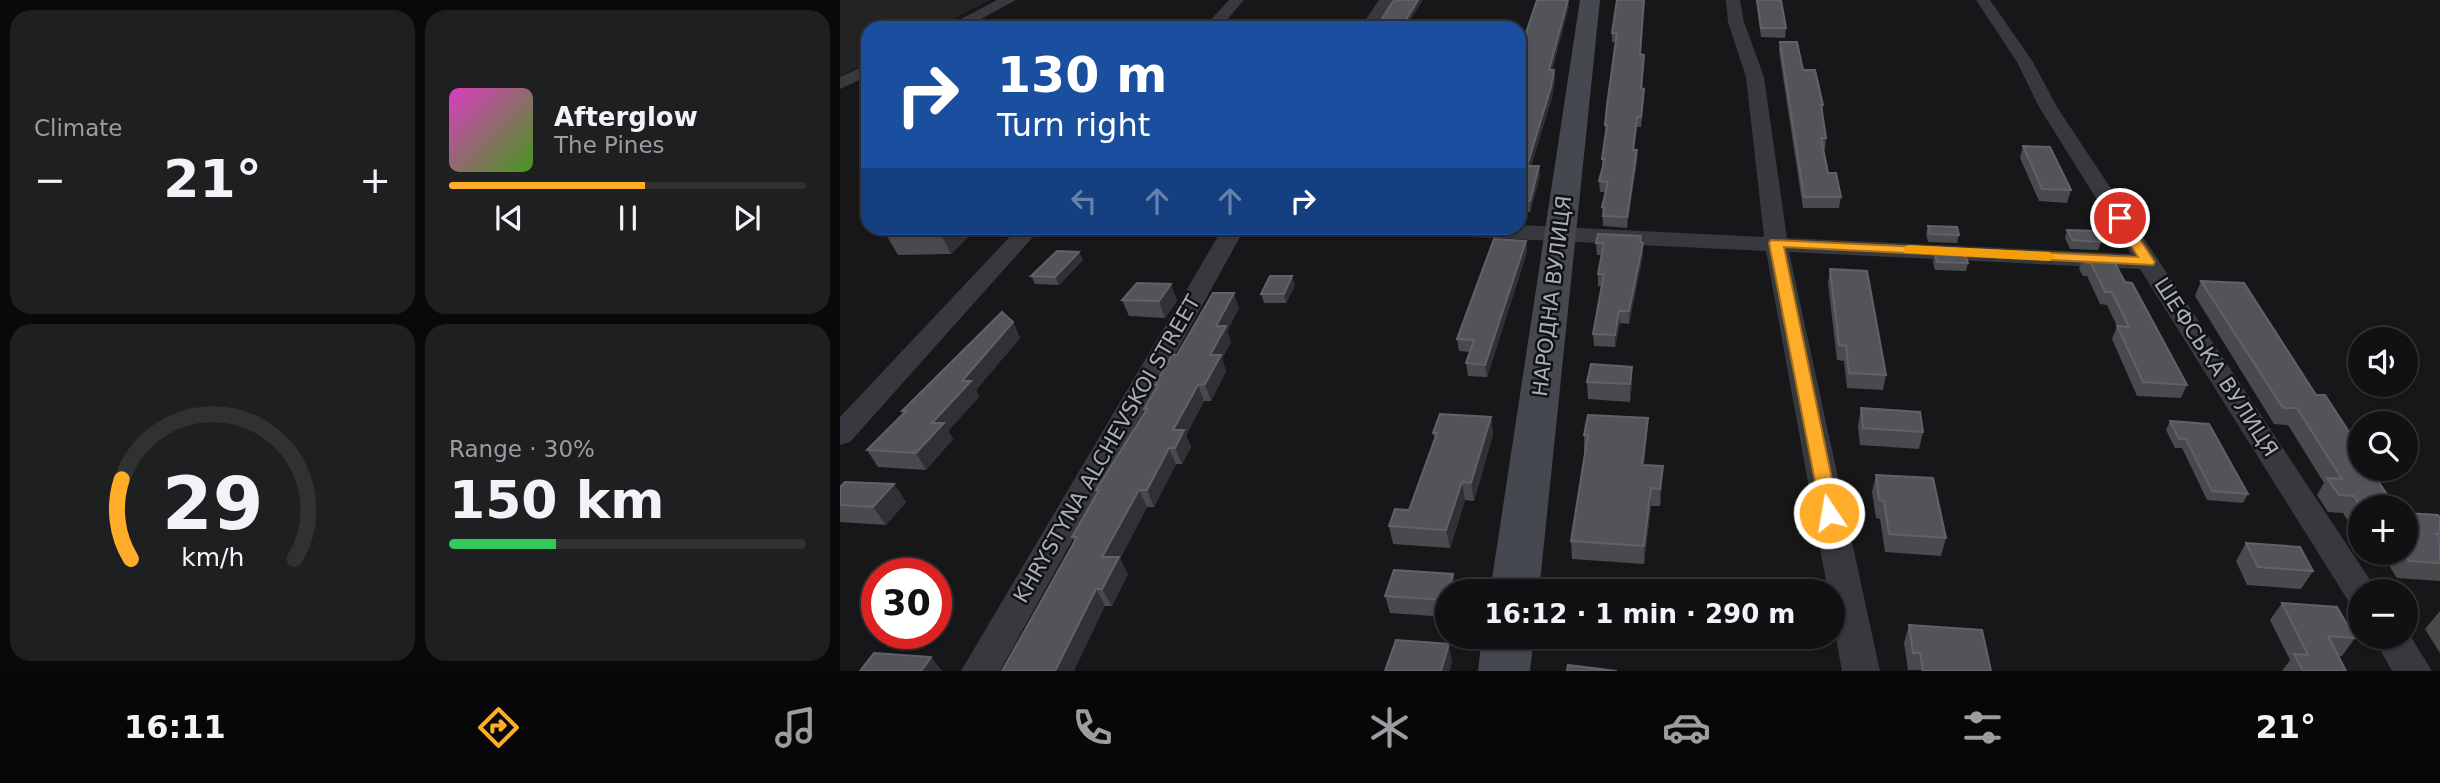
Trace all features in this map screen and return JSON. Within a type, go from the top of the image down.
[{"type":"street","points":[[966,21],[1009,0]]},
{"type":"street","points":[[1218,21],[1237,0]]},
{"type":"street","points":[[1372,21],[1386,0]]},
{"type":"street","name":"НАРОДНА ВУЛИЦЯ","points":[[1516,579],[1590,0]]},
{"type":"street","points":[[1733,0],[1736,22],[1755,77],[1776,243],[1861,671]]},
{"type":"street","name":"ШЕФСЬКА ВУЛИЦЯ","points":[[1983,0],[2025,62],[2048,107],[2353,579]]},
{"type":"street","points":[[840,84],[861,73]]},
{"type":"street","points":[[1526,231],[2148,262]]},
{"type":"street","points":[[840,435],[1024,235]]},
{"type":"street","name":"KHRYSTYNA ALCHEVSKOI STREET","points":[[980,671],[1230,235]]},
{"type":"street","points":[[1504,671],[1507,649]]},
{"type":"street","points":[[2399,649],[2413,671]]},
{"type":"shaded area","points":[[840,0],[990,0],[949,21],[861,21],[861,66],[840,76]]},
{"type":"building","points":[[1394,0],[1418,0],[1405,21],[1380,21]]},
{"type":"building","points":[[1537,0],[1568,0],[1549,70],[1554,70],[1551,87],[1527,166],[1539,166],[1530,201],[1526,201],[1526,33]]},
{"type":"building","points":[[1617,0],[1644,0],[1640,54],[1644,55],[1641,88],[1644,89],[1641,117],[1637,117],[1633,150],[1637,150],[1627,217],[1603,216],[1605,208],[1602,207],[1608,182],[1599,181],[1605,159],[1602,159],[1617,33],[1612,33]]},
{"type":"building","points":[[1757,0],[1781,0],[1786,28],[1761,28]]},
{"type":"building","points":[[1780,42],[1797,42],[1803,70],[1815,70],[1823,105],[1826,138],[1821,138],[1828,173],[1836,173],[1841,197],[1804,197]]},
{"type":"building","points":[[2023,146],[2050,147],[2071,190],[2042,189]]},
{"type":"building","points":[[1928,226],[1957,227],[1959,235],[1930,234]]},
{"type":"building","points":[[2067,230],[2096,231],[2101,242],[2073,240]]},
{"type":"building","points":[[1598,234],[1641,236],[1640,242],[1643,243],[1629,311],[1619,311],[1615,335],[1593,334],[1604,274],[1598,274],[1604,243],[1596,243]]},
{"type":"building","points":[[1494,239],[1526,241],[1485,365],[1466,363],[1474,340],[1457,339]]},
{"type":"building","points":[[1057,251],[1079,252],[1055,277],[1031,276]]},
{"type":"building","points":[[1935,253],[1965,255],[1968,263],[1937,262]]},
{"type":"building","points":[[2084,256],[2112,258],[2125,282],[2132,283],[2187,385],[2143,382],[2117,326],[2129,327],[2112,292],[2105,292],[2091,263],[2087,263]]},
{"type":"building","points":[[1830,269],[1867,271],[1886,375],[1849,373],[1846,346],[1839,345]]},
{"type":"building","points":[[1270,276],[1292,276],[1284,294],[1261,294]]},
{"type":"building","points":[[2201,281],[2244,283],[2316,395],[2325,395],[2348,430],[2348,481],[2378,481],[2387,495],[2339,495],[2327,478],[2342,479],[2297,408],[2283,408]]},
{"type":"building","points":[[1137,283],[1171,284],[1159,301],[1122,300]]},
{"type":"building","points":[[1213,293],[1234,293],[1216,326],[1226,326],[1210,355],[1221,355],[1205,384],[1198,385],[1173,430],[1184,430],[1175,448],[1169,448],[1147,490],[1139,490],[1102,557],[1119,557],[1102,589],[1096,589],[1055,671],[1002,671],[1077,537],[1072,537],[1099,490],[1096,490],[1147,409],[1144,409],[1172,355],[1177,355]]},
{"type":"building","points":[[1002,312],[1013,322],[962,381],[971,381],[932,423],[944,423],[916,453],[867,450],[906,411],[902,411]]},
{"type":"building","points":[[1591,364],[1632,367],[1630,384],[1587,382]]},
{"type":"building","points":[[1861,408],[1920,412],[1923,432],[1863,428]]},
{"type":"building","points":[[1440,414],[1491,417],[1471,483],[1462,482],[1446,530],[1389,526],[1395,509],[1409,510],[1437,433],[1433,433]]},
{"type":"building","points":[[1588,415],[1648,418],[1642,465],[1663,466],[1660,489],[1651,488],[1644,546],[1571,541],[1588,435],[1584,435]]},
{"type":"building","points":[[2170,421],[2209,424],[2248,494],[2212,491],[2186,439],[2179,439]]},
{"type":"building","points":[[1876,475],[1933,478],[1946,538],[1889,534],[1884,501],[1879,500]]},
{"type":"building","points":[[845,482],[894,484],[873,507],[840,505],[840,487]]},
{"type":"building","points":[[2418,514],[2438,515],[2440,518],[2440,534],[2436,534],[2440,539],[2440,563],[2418,562]]},
{"type":"building","points":[[2246,543],[2300,547],[2313,571],[2258,567]]},
{"type":"building","points":[[1394,570],[1453,574],[1452,579],[1435,579],[1435,599],[1385,596]]},
{"type":"building","points":[[2282,603],[2337,607],[2348,626],[2348,637],[2328,636],[2346,671],[2303,671],[2294,654],[2308,655]]},
{"type":"building","points":[[1909,625],[1982,630],[1991,671],[1923,671],[1920,653],[1913,653]]},
{"type":"building","points":[[1396,640],[1435,643],[1435,649],[1448,649],[1441,671],[1385,671]]},
{"type":"building","points":[[874,653],[931,657],[921,671],[860,671]]},
{"type":"building","points":[[1568,665],[1617,671],[1567,671]]},
{"type":"slow traffic","points":[[1909,250],[2049,257]]},
{"type":"route","points":[[1829,513],[1776,243],[2148,262],[2120,218]]}]
